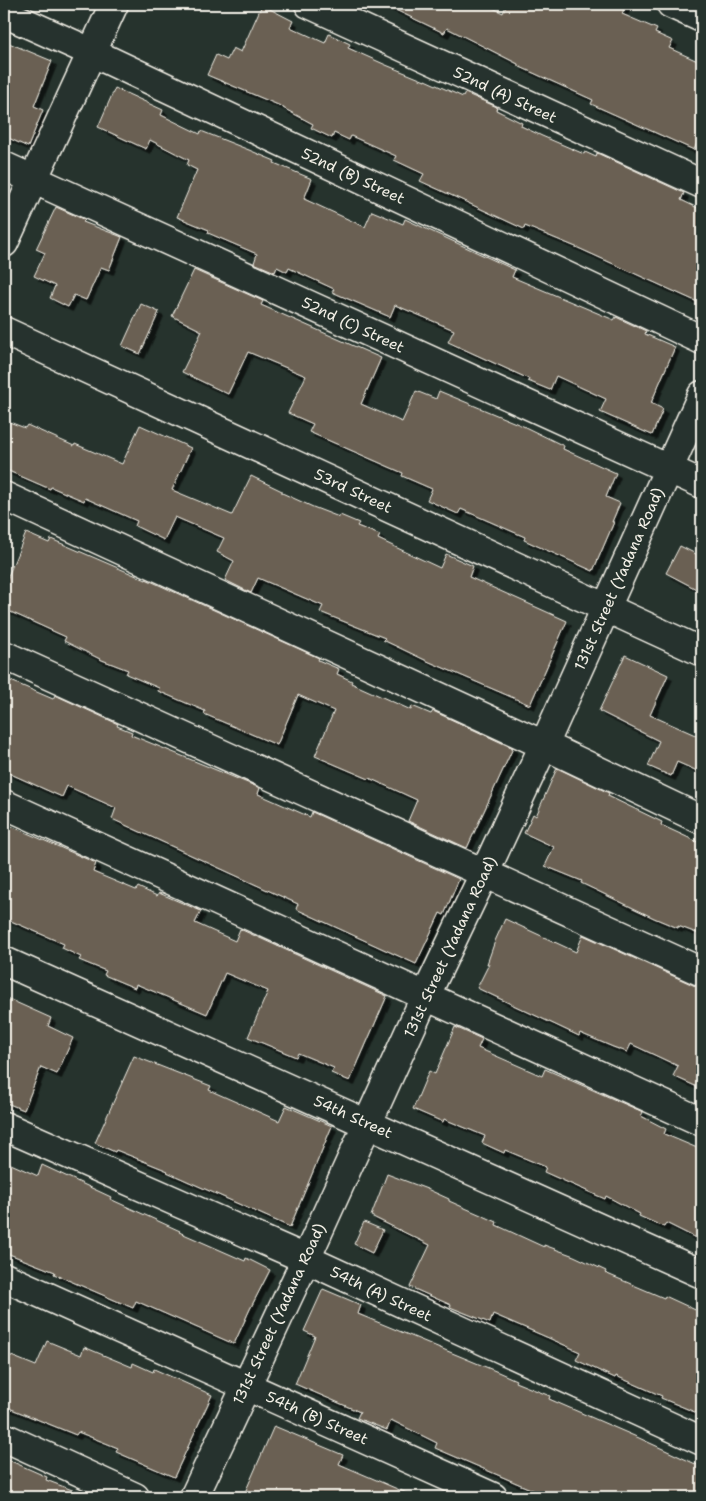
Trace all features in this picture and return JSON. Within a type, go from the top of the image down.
[{"type":"street","points":[[4,243],[114,4]]},
{"type":"street","name":"52nd (A) Street","points":[[309,4],[702,184]]},
{"type":"street","points":[[671,4],[702,18]]},
{"type":"street","name":"52nd (B) Street","points":[[4,13],[91,52],[702,340]]},
{"type":"street","name":"52nd (C) Street","points":[[4,166],[702,484]]},
{"type":"street","name":"53rd Street","points":[[4,331],[702,652]]},
{"type":"street","name":"131st Street (Yadana Road)","points":[[194,1497],[306,1259],[425,997],[544,745],[702,395]]},
{"type":"street","points":[[4,496],[544,745],[702,820]]},
{"type":"street","points":[[4,655],[702,972]]},
{"type":"street","points":[[4,804],[702,1122]]},
{"type":"street","name":"54th Street","points":[[4,961],[702,1274]]},
{"type":"street","name":"54th (A) Street","points":[[4,1126],[306,1259],[702,1441]]},
{"type":"street","name":"54th (B) Street","points":[[4,1277],[493,1497]]},
{"type":"street","points":[[4,1437],[135,1497]]},
{"type":"building","points":[[383,4],[485,4],[503,13],[507,4],[626,4],[622,14],[657,29],[655,33],[673,41],[669,48],[702,63],[702,131],[694,150],[591,104],[593,100],[518,66],[518,64],[447,28],[444,33]]},
{"type":"building","points":[[262,5],[293,21],[290,27],[325,43],[329,34],[350,44],[348,48],[386,65],[463,97],[465,93],[497,107],[496,110],[522,123],[521,126],[542,136],[584,154],[585,152],[596,157],[597,153],[684,193],[681,200],[702,210],[702,304],[576,247],[525,226],[524,229],[420,181],[424,174],[394,160],[396,156],[351,136],[349,140],[334,133],[332,138],[311,128],[313,124],[283,107],[207,75],[216,55],[227,60],[233,48],[241,52]]},
{"type":"building","points":[[4,41],[52,61],[34,106],[43,110],[28,147],[4,136]]},
{"type":"building","points":[[115,88],[163,110],[161,115],[200,134],[201,131],[249,150],[312,179],[304,199],[365,227],[372,211],[403,224],[405,219],[515,270],[512,277],[614,320],[616,317],[646,331],[645,334],[675,347],[651,403],[663,409],[652,435],[600,412],[606,399],[556,376],[550,390],[528,381],[529,379],[448,342],[454,330],[395,305],[390,317],[332,292],[334,289],[289,268],[287,272],[277,267],[275,272],[254,263],[257,254],[208,233],[209,230],[177,217],[197,170],[187,165],[189,160],[150,140],[146,149],[98,127]]},
{"type":"building","points":[[56,207],[85,220],[83,222],[122,237],[109,270],[101,267],[86,300],[74,295],[68,307],[50,298],[55,286],[34,276],[45,253],[36,249]]},
{"type":"building","points":[[194,270],[263,301],[261,305],[381,358],[361,404],[402,422],[416,391],[436,399],[439,391],[523,426],[564,446],[563,449],[616,473],[606,497],[620,503],[593,571],[524,540],[525,537],[461,509],[458,514],[427,500],[432,489],[402,476],[403,473],[309,432],[313,424],[288,413],[306,376],[248,352],[228,394],[182,372],[202,331],[172,316]]},
{"type":"building","points":[[141,304],[159,312],[140,354],[122,346]]},
{"type":"building","points":[[4,420],[25,428],[27,425],[74,446],[75,444],[122,464],[140,425],[191,448],[172,490],[232,515],[251,476],[313,507],[359,523],[357,526],[380,535],[378,539],[440,568],[446,554],[473,566],[469,577],[567,621],[530,705],[425,660],[383,640],[385,638],[320,612],[323,606],[258,578],[251,593],[225,580],[234,561],[217,552],[224,538],[175,517],[164,540],[135,526],[137,521],[85,498],[84,501],[51,487],[50,489],[4,469]]},
{"type":"building","points":[[26,533],[49,543],[51,539],[146,579],[319,658],[318,660],[339,669],[337,674],[352,681],[351,683],[411,710],[412,706],[431,714],[433,711],[513,748],[467,848],[408,821],[417,800],[315,756],[334,711],[298,695],[277,745],[204,714],[205,711],[158,691],[159,688],[126,674],[128,670],[102,660],[64,641],[66,637],[4,609],[4,586]]},
{"type":"building","points":[[680,546],[702,557],[702,592],[666,573]]},
{"type":"building","points":[[625,655],[668,675],[650,715],[702,738],[702,773],[677,762],[671,776],[648,766],[659,741],[599,711]]},
{"type":"building","points":[[4,678],[53,699],[55,695],[118,724],[117,726],[132,732],[131,735],[260,788],[258,794],[310,817],[312,812],[459,879],[444,915],[440,913],[416,964],[296,909],[298,904],[112,819],[116,808],[67,786],[62,797],[4,771]]},
{"type":"building","points":[[557,768],[609,793],[608,796],[662,822],[661,825],[702,844],[702,935],[654,918],[581,883],[582,881],[545,866],[554,847],[524,833],[533,814],[536,816]]},
{"type":"building","points":[[4,823],[96,863],[93,872],[136,890],[138,887],[157,896],[159,893],[201,911],[195,923],[235,941],[240,929],[387,996],[350,1081],[331,1073],[334,1068],[298,1053],[296,1057],[248,1037],[268,991],[225,973],[207,1014],[136,984],[135,988],[104,975],[106,971],[79,960],[81,957],[62,948],[64,944],[4,918]]},
{"type":"building","points":[[505,919],[576,952],[583,935],[702,989],[702,1089],[673,1076],[678,1066],[631,1044],[627,1052],[580,1033],[579,1036],[477,988],[489,964],[487,964],[495,941]]},
{"type":"building","points":[[4,997],[51,1018],[48,1026],[73,1038],[57,1074],[41,1067],[24,1110],[4,1102]]},
{"type":"building","points":[[455,1027],[482,1039],[478,1048],[542,1076],[545,1069],[643,1112],[641,1116],[666,1129],[664,1134],[702,1150],[702,1241],[666,1223],[664,1227],[639,1216],[640,1214],[606,1196],[605,1199],[544,1172],[546,1167],[505,1150],[504,1153],[482,1143],[485,1136],[444,1119],[443,1122],[413,1109],[429,1071],[435,1074]]},
{"type":"building","points":[[134,1056],[211,1086],[209,1090],[279,1121],[286,1106],[332,1126],[290,1227],[168,1171],[95,1143]]},
{"type":"building","points":[[4,1161],[38,1176],[42,1165],[111,1197],[110,1199],[179,1232],[245,1261],[246,1258],[270,1270],[234,1344],[136,1301],[133,1308],[54,1274],[55,1272],[4,1252]]},
{"type":"building","points":[[387,1174],[449,1199],[449,1201],[497,1222],[496,1225],[544,1247],[544,1245],[574,1256],[606,1271],[605,1273],[664,1298],[665,1296],[702,1313],[702,1415],[576,1360],[580,1352],[551,1339],[493,1314],[490,1323],[450,1307],[451,1305],[410,1287],[430,1245],[371,1216]]},
{"type":"building","points":[[364,1222],[383,1230],[372,1253],[354,1244]]},
{"type":"building","points":[[323,1289],[361,1305],[358,1314],[516,1380],[515,1382],[550,1396],[549,1399],[702,1467],[702,1497],[549,1497],[435,1448],[437,1443],[391,1420],[387,1430],[357,1418],[360,1412],[295,1384],[315,1336],[304,1331]]},
{"type":"building","points":[[47,1341],[81,1355],[84,1347],[132,1367],[133,1363],[153,1372],[154,1369],[212,1395],[174,1477],[116,1452],[118,1448],[78,1432],[76,1435],[4,1406],[4,1353],[36,1366]]},
{"type":"building","points":[[274,1426],[343,1455],[339,1464],[416,1497],[243,1497]]},
{"type":"building","points":[[4,1458],[47,1477],[46,1480],[88,1497],[4,1497]]}]
